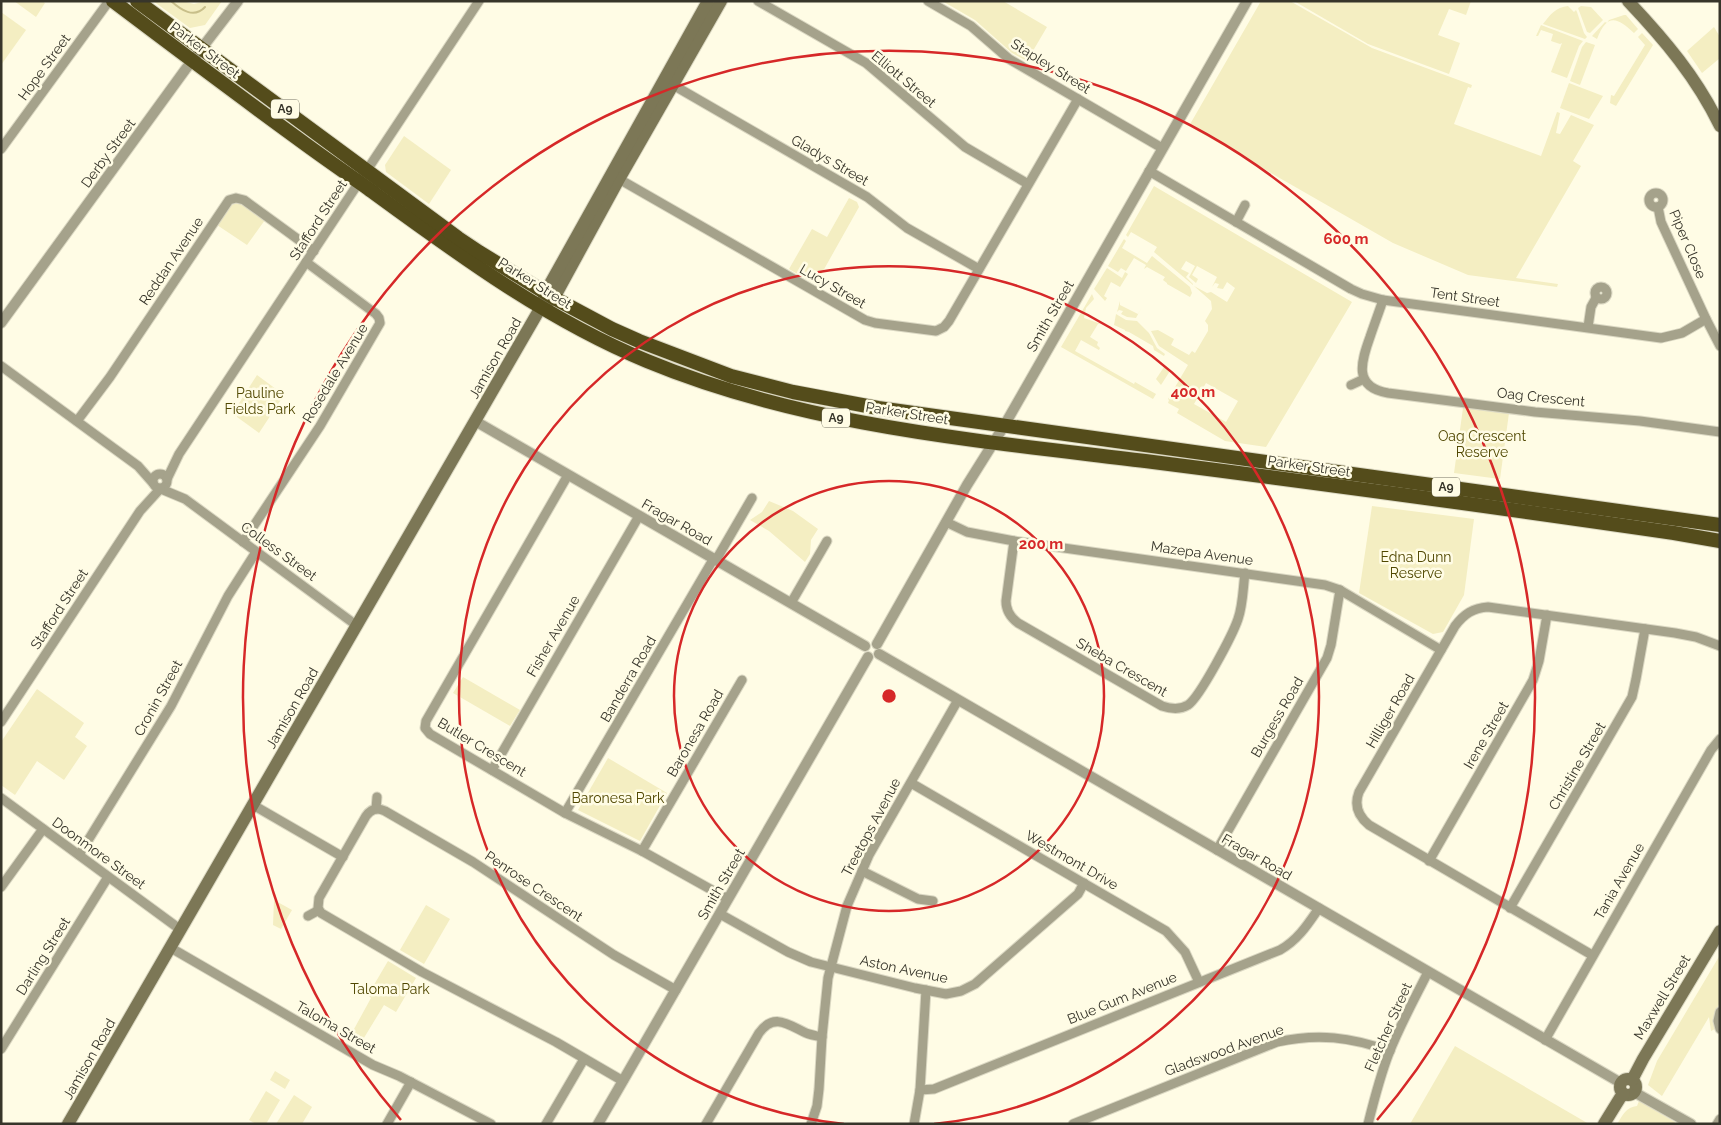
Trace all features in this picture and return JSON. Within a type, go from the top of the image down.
[{"type":"highway","name":"Parker Street","points":[[113,1],[302,142],[468,260],[562,320],[619,349],[683,376],[730,391],[839,418],[993,442],[1282,478],[1720,541]]},
{"type":"highway","name":"Parker Street","points":[[137,1],[472,248],[549,295],[612,329],[658,350],[731,376],[827,399],[1004,426],[1720,525]]},
{"type":"main road","name":"Jamison Road","points":[[68,1124],[549,295],[668,82],[708,1]]},
{"type":"main road","name":"Jamison Road","points":[[668,82],[721,1]]},
{"type":"main road","points":[[1628,1],[1686,67],[1720,126]]},
{"type":"main road","name":"Maxwell Street","points":[[1604,1124],[1628,1087],[1720,930]]},
{"type":"street","name":"Hope Street","points":[[1,149],[109,1]]},
{"type":"street","name":"Derby Street","points":[[1,323],[238,1]]},
{"type":"street","name":"Stafford Street","points":[[163,476],[479,1]]},
{"type":"street","name":"Elliott Street","points":[[758,1],[866,63],[965,148],[1028,184]]},
{"type":"street","name":"Stapley Street","points":[[928,1],[971,26],[1008,59],[1162,148]]},
{"type":"street","name":"Smith Street","points":[[876,644],[1004,426],[1247,1]]},
{"type":"street","name":"Gladys Street","points":[[668,82],[868,197],[908,228],[979,268]]},
{"type":"street","name":"Lucy Street","points":[[615,177],[860,318],[870,322],[930,331],[941,329],[949,321],[1078,99]]},
{"type":"street","name":"Tent Street","points":[[1149,171],[1351,288],[1362,294],[1383,300],[1661,338],[1682,333],[1706,319]]},
{"type":"street","name":"Reddan Avenue","points":[[77,421],[110,377],[229,200],[236,198],[244,200],[314,251]]},
{"type":"street","points":[[1236,222],[1245,205]]},
{"type":"street","name":"Piper Close","points":[[1658,207],[1660,222],[1720,346]]},
{"type":"street","name":"Rosedale Avenue","points":[[242,542],[320,426],[380,323],[376,314],[306,262]]},
{"type":"street","points":[[1588,327],[1591,307],[1596,298]]},
{"type":"street","points":[[1351,385],[1364,379],[1362,361],[1383,300]]},
{"type":"street","name":"Colless Street","points":[[2,366],[138,466],[157,486],[185,499]]},
{"type":"street","name":"Oag Crescent","points":[[1364,379],[1374,388],[1383,392],[1535,412],[1640,421],[1720,432]]},
{"type":"street","name":"Fragar Road","points":[[475,421],[866,646]]},
{"type":"street","name":"Colless Street","points":[[138,466],[163,476],[185,499],[356,625]]},
{"type":"street","name":"Butler Crescent","points":[[568,475],[425,723],[425,728],[430,734],[565,813],[642,851],[728,899]]},
{"type":"street","points":[[155,476],[163,476],[166,486],[157,486],[155,476]]},
{"type":"street","name":"Stafford Street","points":[[1,722],[157,486]]},
{"type":"street","name":"Banderra Road","points":[[565,813],[752,498]]},
{"type":"street","name":"Fisher Avenue","points":[[492,770],[639,516]]},
{"type":"street","name":"Mazepa Avenue","points":[[946,522],[967,532],[1014,541],[1312,582],[1340,590],[1441,650]]},
{"type":"street","points":[[791,603],[827,541]]},
{"type":"street","name":"Sheba Crescent","points":[[1014,541],[1006,603],[1014,620],[1162,706],[1170,708],[1182,708],[1193,700],[1232,634],[1240,614],[1245,573]]},
{"type":"street","name":"Cronin Street","points":[[79,856],[171,706],[228,596],[256,552]]},
{"type":"street","name":"Burgess Road","points":[[1217,850],[1326,658],[1331,645],[1340,590]]},
{"type":"street","name":"Hilliger Road","points":[[1592,955],[1364,822],[1357,811],[1356,801],[1359,792],[1460,619],[1476,609],[1488,607],[1645,629],[1696,637],[1720,646]]},
{"type":"street","name":"Irene Street","points":[[1429,861],[1532,680],[1539,661],[1547,615]]},
{"type":"street","name":"Christine Street","points":[[1510,908],[1632,697],[1645,629]]},
{"type":"street","points":[[872,642],[876,644],[880,647],[879,654],[875,658],[868,657],[865,653],[866,646],[872,642]]},
{"type":"street","name":"Fragar Road","points":[[879,654],[1691,1124]]},
{"type":"street","name":"Smith Street","points":[[598,1124],[868,657]]},
{"type":"street","name":"Baronesa Road","points":[[642,851],[742,680]]},
{"type":"street","name":"Treetops Avenue","points":[[810,1124],[819,1089],[826,992],[844,917],[862,871],[958,700]]},
{"type":"street","name":"Tania Avenue","points":[[1545,1040],[1592,955],[1711,750],[1720,738]]},
{"type":"street","name":"Westmont Drive","points":[[911,783],[1160,927],[1171,935],[1185,952],[1199,982]]},
{"type":"street","points":[[377,797],[376,809],[366,816],[319,898],[319,910],[324,916],[422,972],[556,1042],[623,1081]]},
{"type":"street","name":"Doonmore Street","points":[[1,798],[181,930]]},
{"type":"street","points":[[253,805],[344,857]]},
{"type":"street","name":"Penrose Crescent","points":[[376,809],[385,811],[473,862],[614,955],[676,990]]},
{"type":"street","points":[[1,887],[43,829]]},
{"type":"street","points":[[862,871],[918,899],[933,901]]},
{"type":"street","name":"Darling Street","points":[[1,1049],[108,877]]},
{"type":"street","name":"Aston Avenue","points":[[720,914],[800,957],[831,967],[926,990],[950,993],[970,987],[1078,894],[1084,883]]},
{"type":"street","name":"Blue Gum Avenue","points":[[920,1090],[934,1089],[1285,947],[1304,930],[1319,908]]},
{"type":"street","points":[[308,916],[319,910]]},
{"type":"street","name":"Taloma Street","points":[[171,948],[372,1065],[412,1082],[491,1124]]},
{"type":"street","name":"Fletcher Street","points":[[1368,1124],[1390,1051],[1428,972]]},
{"type":"street","points":[[914,1124],[920,1090],[926,990]]},
{"type":"street","points":[[1720,1012],[1718,1021],[1720,1029]]},
{"type":"street","points":[[706,1124],[758,1033],[764,1026],[775,1022],[785,1022],[807,1034],[822,1037]]},
{"type":"street","name":"Gladswood Avenue","points":[[1073,1124],[1277,1042],[1298,1038],[1333,1037],[1362,1042],[1390,1051]]},
{"type":"street","points":[[546,1124],[584,1059]]},
{"type":"street","points":[[387,1124],[412,1082]]},
{"type":"street","points":[[1717,1124],[1720,1119]]},
{"type":"green space","points":[[14,1],[42,1],[45,3],[36,17]]},
{"type":"green space","points":[[153,1],[182,1],[194,4],[206,1],[222,1],[205,25],[190,28]]},
{"type":"green space","points":[[945,1],[1003,1],[1047,27],[1027,61],[1012,53],[975,20]]},
{"type":"green space","points":[[1261,1],[1290,1],[1372,48],[1472,85],[1471,88],[1468,87],[1454,124],[1541,156],[1557,112],[1560,113],[1556,133],[1560,134],[1571,115],[1594,125],[1573,161],[1581,166],[1516,278],[1558,284],[1557,287],[1468,275],[1393,243],[1189,126]]},
{"type":"green space","points":[[1294,1],[1471,1],[1466,15],[1449,9],[1438,35],[1460,43],[1449,74],[1368,44]]},
{"type":"green space","points":[[1568,6],[1574,12],[1576,10],[1587,37],[1585,39],[1543,24],[1557,10]]},
{"type":"green space","points":[[1581,6],[1591,7],[1603,20],[1590,33],[1587,32],[1578,8]]},
{"type":"green space","points":[[1,12],[26,30],[1,65]]},
{"type":"green space","points":[[1626,15],[1638,29],[1634,33],[1617,21],[1613,20],[1607,23],[1609,20]]},
{"type":"green space","points":[[1605,22],[1607,23],[1597,39],[1592,36]]},
{"type":"green space","points":[[1541,25],[1583,41],[1579,46],[1567,78],[1551,72],[1562,43],[1551,41],[1553,34],[1541,30],[1538,36],[1536,36]]},
{"type":"green space","points":[[1714,27],[1720,37],[1720,58],[1702,73],[1687,51]]},
{"type":"green space","points":[[1642,33],[1653,45],[1616,106],[1610,103],[1611,95],[1614,96],[1645,45],[1638,37]]},
{"type":"green space","points":[[1586,42],[1595,45],[1580,85],[1570,81],[1582,47]]},
{"type":"green space","points":[[1569,83],[1603,96],[1589,119],[1560,108]]},
{"type":"green space","points":[[404,136],[451,170],[429,204],[386,172],[385,165]]},
{"type":"green space","points":[[1154,186],[1352,302],[1266,447],[1225,441],[1177,413],[1179,409],[1168,403],[1168,399],[1188,365],[1159,346],[1151,331],[1158,330],[1174,339],[1171,345],[1189,355],[1192,351],[1195,353],[1208,331],[1208,325],[1205,321],[1212,309],[1211,301],[1194,286],[1207,293],[1211,292],[1227,302],[1235,288],[1227,282],[1223,289],[1217,288],[1219,284],[1215,283],[1212,287],[1217,277],[1197,266],[1192,275],[1198,279],[1196,283],[1189,277],[1195,266],[1186,261],[1181,269],[1189,273],[1186,277],[1193,285],[1154,252],[1157,247],[1131,232],[1128,237],[1126,235]],"holes":[[[1206,383],[1238,401],[1226,422],[1194,404]]]},
{"type":"green space","points":[[849,198],[857,202],[859,207],[818,280],[811,282],[789,269],[812,229],[827,237]]},
{"type":"green space","points":[[236,203],[242,204],[265,220],[247,245],[217,225],[230,206]]},
{"type":"green space","points":[[1124,239],[1126,241],[1122,248],[1147,263],[1152,256],[1190,287],[1192,293],[1190,297],[1167,284],[1163,280],[1165,277],[1147,267],[1144,269],[1146,265],[1134,258],[1126,271],[1121,268],[1118,272],[1108,266]]},
{"type":"green space","points":[[1107,268],[1122,278],[1125,272],[1128,274],[1120,287],[1111,282],[1104,296],[1107,298],[1105,301],[1094,289]]},
{"type":"green space","points":[[1092,294],[1094,299],[1086,308],[1084,318],[1101,324],[1098,324],[1090,337],[1098,342],[1097,345],[1100,348],[1099,350],[1081,340],[1075,351],[1156,394],[1153,399],[1061,347]]},
{"type":"green space","points":[[1120,301],[1120,305],[1138,314],[1143,305],[1136,318],[1121,314],[1123,311],[1119,310],[1117,312]]},
{"type":"green space","points":[[1116,314],[1126,320],[1137,321],[1149,333],[1157,348],[1165,354],[1164,356],[1154,350],[1153,346],[1114,325]]},
{"type":"green space","points":[[1164,367],[1170,371],[1161,385],[1156,379]]},
{"type":"green space","name":"Pauline Fields Park","points":[[257,375],[284,395],[259,433],[237,417],[236,408]]},
{"type":"green space","name":"Oag Crescent Reserve","points":[[1463,408],[1509,413],[1500,479],[1454,473]]},
{"type":"green space","points":[[769,501],[793,511],[818,529],[811,540],[810,554],[805,562],[769,531],[750,520],[762,512]]},
{"type":"green space","name":"Edna Dunn Reserve","points":[[1372,506],[1474,519],[1464,595],[1443,632],[1433,634],[1359,593]]},
{"type":"green space","points":[[463,677],[520,710],[510,726],[453,693]]},
{"type":"green space","points":[[37,689],[84,723],[75,737],[87,746],[64,780],[37,761],[15,795],[1,785],[1,742]]},
{"type":"green space","name":"Baronesa Park","points":[[608,758],[667,793],[640,841],[578,810]]},
{"type":"green space","points":[[274,900],[292,910],[281,929],[273,925]]},
{"type":"green space","points":[[426,905],[450,919],[424,964],[400,950]]},
{"type":"green space","points":[[1720,955],[1720,1002],[1714,1016],[1715,1029],[1711,1031],[1709,1017],[1662,1096],[1648,1085],[1657,1061]]},
{"type":"green space","name":"Taloma Park","points":[[388,961],[416,978],[396,1012],[384,1005],[359,1046],[348,1040],[371,998],[368,995]]},
{"type":"green space","points":[[1455,1046],[1589,1124],[1410,1124]]},
{"type":"green space","points":[[275,1071],[290,1080],[285,1089],[270,1080]]},
{"type":"green space","points":[[266,1091],[280,1100],[266,1124],[256,1124],[249,1120]]},
{"type":"green space","points":[[294,1095],[312,1107],[302,1124],[276,1124]]},
{"type":"green space","points":[[1639,1101],[1675,1122],[1674,1124],[1617,1124],[1625,1112],[1637,1106]]},
{"type":"waterway","points":[[171,1],[183,10],[192,13],[201,11],[205,7]]}]
